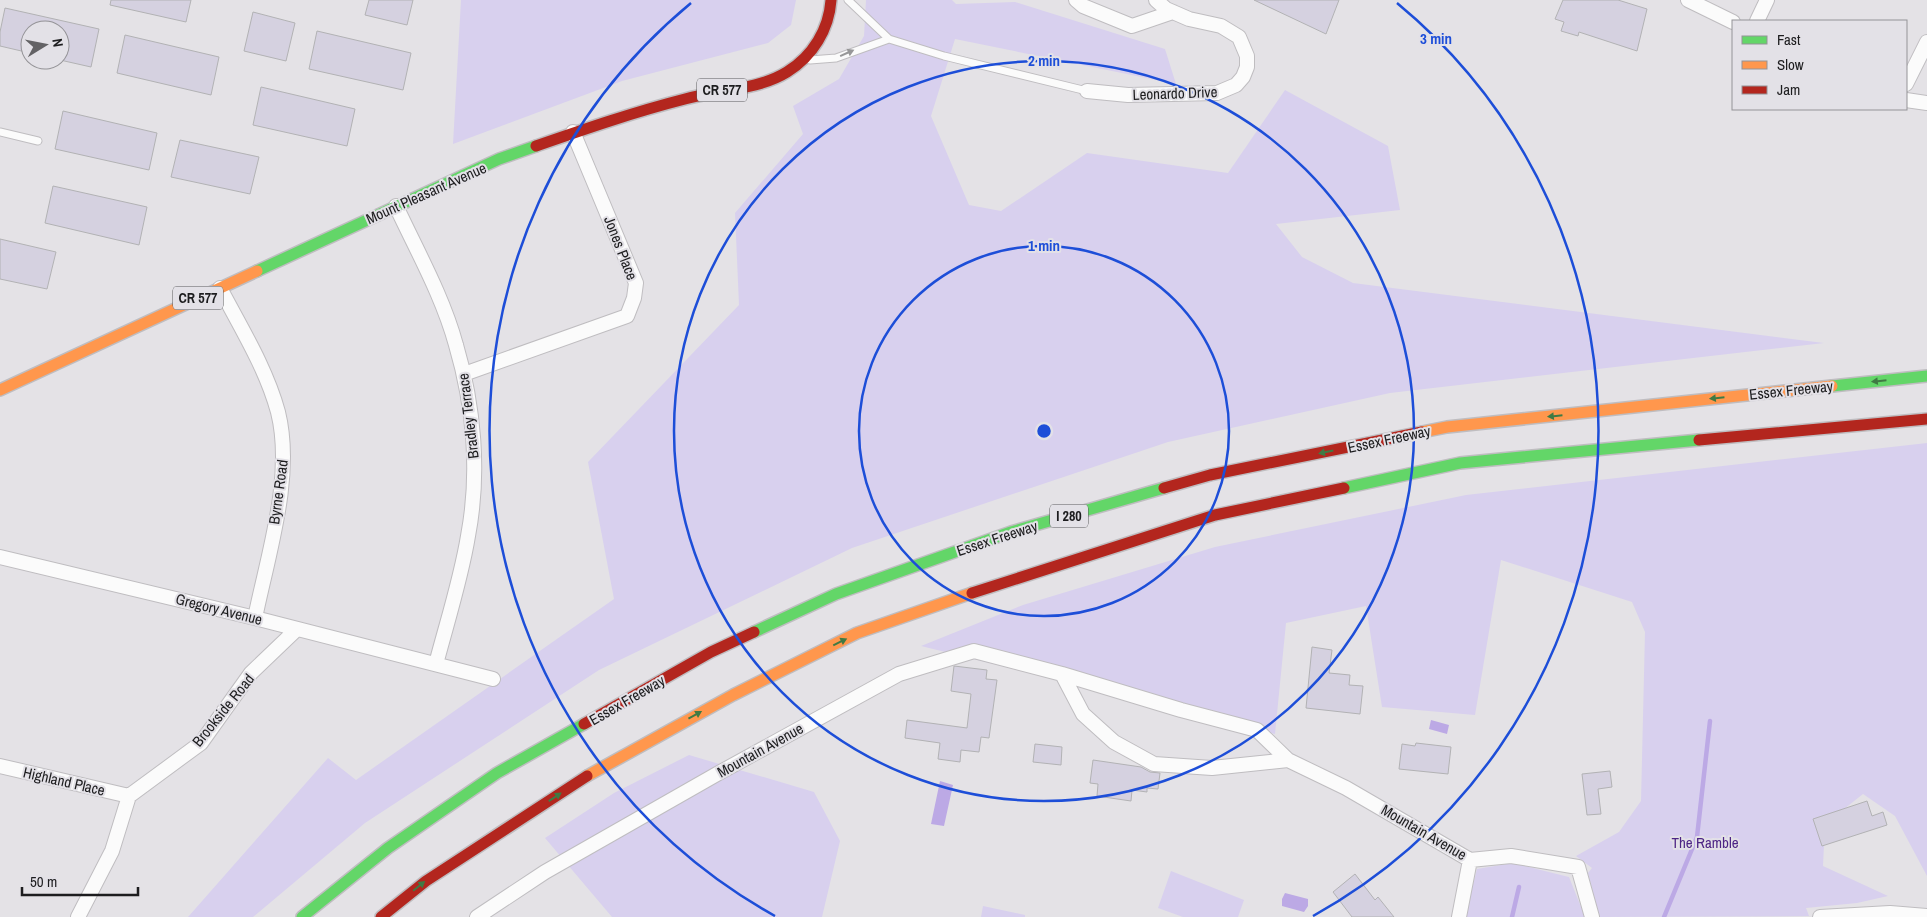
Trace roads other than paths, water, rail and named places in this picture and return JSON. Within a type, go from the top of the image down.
[{"type":"main road","name":"Mount Pleasant Avenue","points":[[0,390],[499,160],[573,132],[685,99],[759,82],[786,73],[804,60],[823,33],[828,20],[830,0]]},
{"type":"main road","name":"Essex Freeway","points":[[302,917],[388,848],[497,773],[711,652],[836,594],[1011,532],[1210,476],[1447,427],[1927,376]]},
{"type":"main road","points":[[381,917],[426,881],[596,770],[733,695],[857,633],[1028,574],[1215,515],[1460,463],[1927,420]]},
{"type":"street","points":[[1076,0],[1083,6],[1132,26],[1173,12]]},
{"type":"street","name":"Leonardo Drive","points":[[1087,92],[1128,95],[1217,93],[1236,85],[1247,67],[1247,56],[1239,37],[1221,26],[1189,19],[1173,12],[1156,0]]},
{"type":"street","points":[[1688,0],[1732,22]]},
{"type":"street","points":[[1757,20],[1766,0]]},
{"type":"street","points":[[1907,82],[1927,42]]},
{"type":"street","points":[[1907,100],[1927,103]]},
{"type":"street","name":"Jones Place","points":[[464,374],[627,316],[634,298],[636,283],[573,132]]},
{"type":"street","name":"Bradley Terrace","points":[[396,206],[444,312],[456,344],[464,374],[474,446],[473,490],[468,536],[436,664]]},
{"type":"street","name":"Byrne Road","points":[[220,288],[265,373],[278,412],[284,458],[278,508],[255,618]]},
{"type":"street","name":"Gregory Avenue","points":[[0,557],[255,618],[493,679]]},
{"type":"street","name":"Brookside Road","points":[[129,796],[201,743],[251,673],[296,629]]},
{"type":"street","name":"Mountain Avenue","points":[[477,917],[562,862],[899,674],[974,651],[1062,674],[1181,710],[1257,730],[1288,760],[1346,788],[1470,860],[1511,856],[1578,867],[1592,917]]},
{"type":"street","points":[[1062,674],[1083,714],[1114,742],[1154,764],[1212,768],[1288,760]]},
{"type":"street","name":"Highland Place","points":[[0,766],[129,796]]},
{"type":"street","points":[[78,917],[112,850],[129,796]]},
{"type":"street","points":[[1459,917],[1470,860]]},
{"type":"street","points":[[1820,917],[1890,913],[1927,916]]},
{"type":"lane","points":[[848,0],[889,39],[944,56],[1087,92]]},
{"type":"lane","points":[[804,60],[836,58],[889,39]]},
{"type":"lane","points":[[0,132],[38,141]]},
{"type":"waterway","points":[[1664,917],[1697,837],[1710,721]]},
{"type":"waterway","points":[[1512,917],[1519,887]]},
{"type":"park label","name":"The Ramble","points":[[1705,842]]}]
